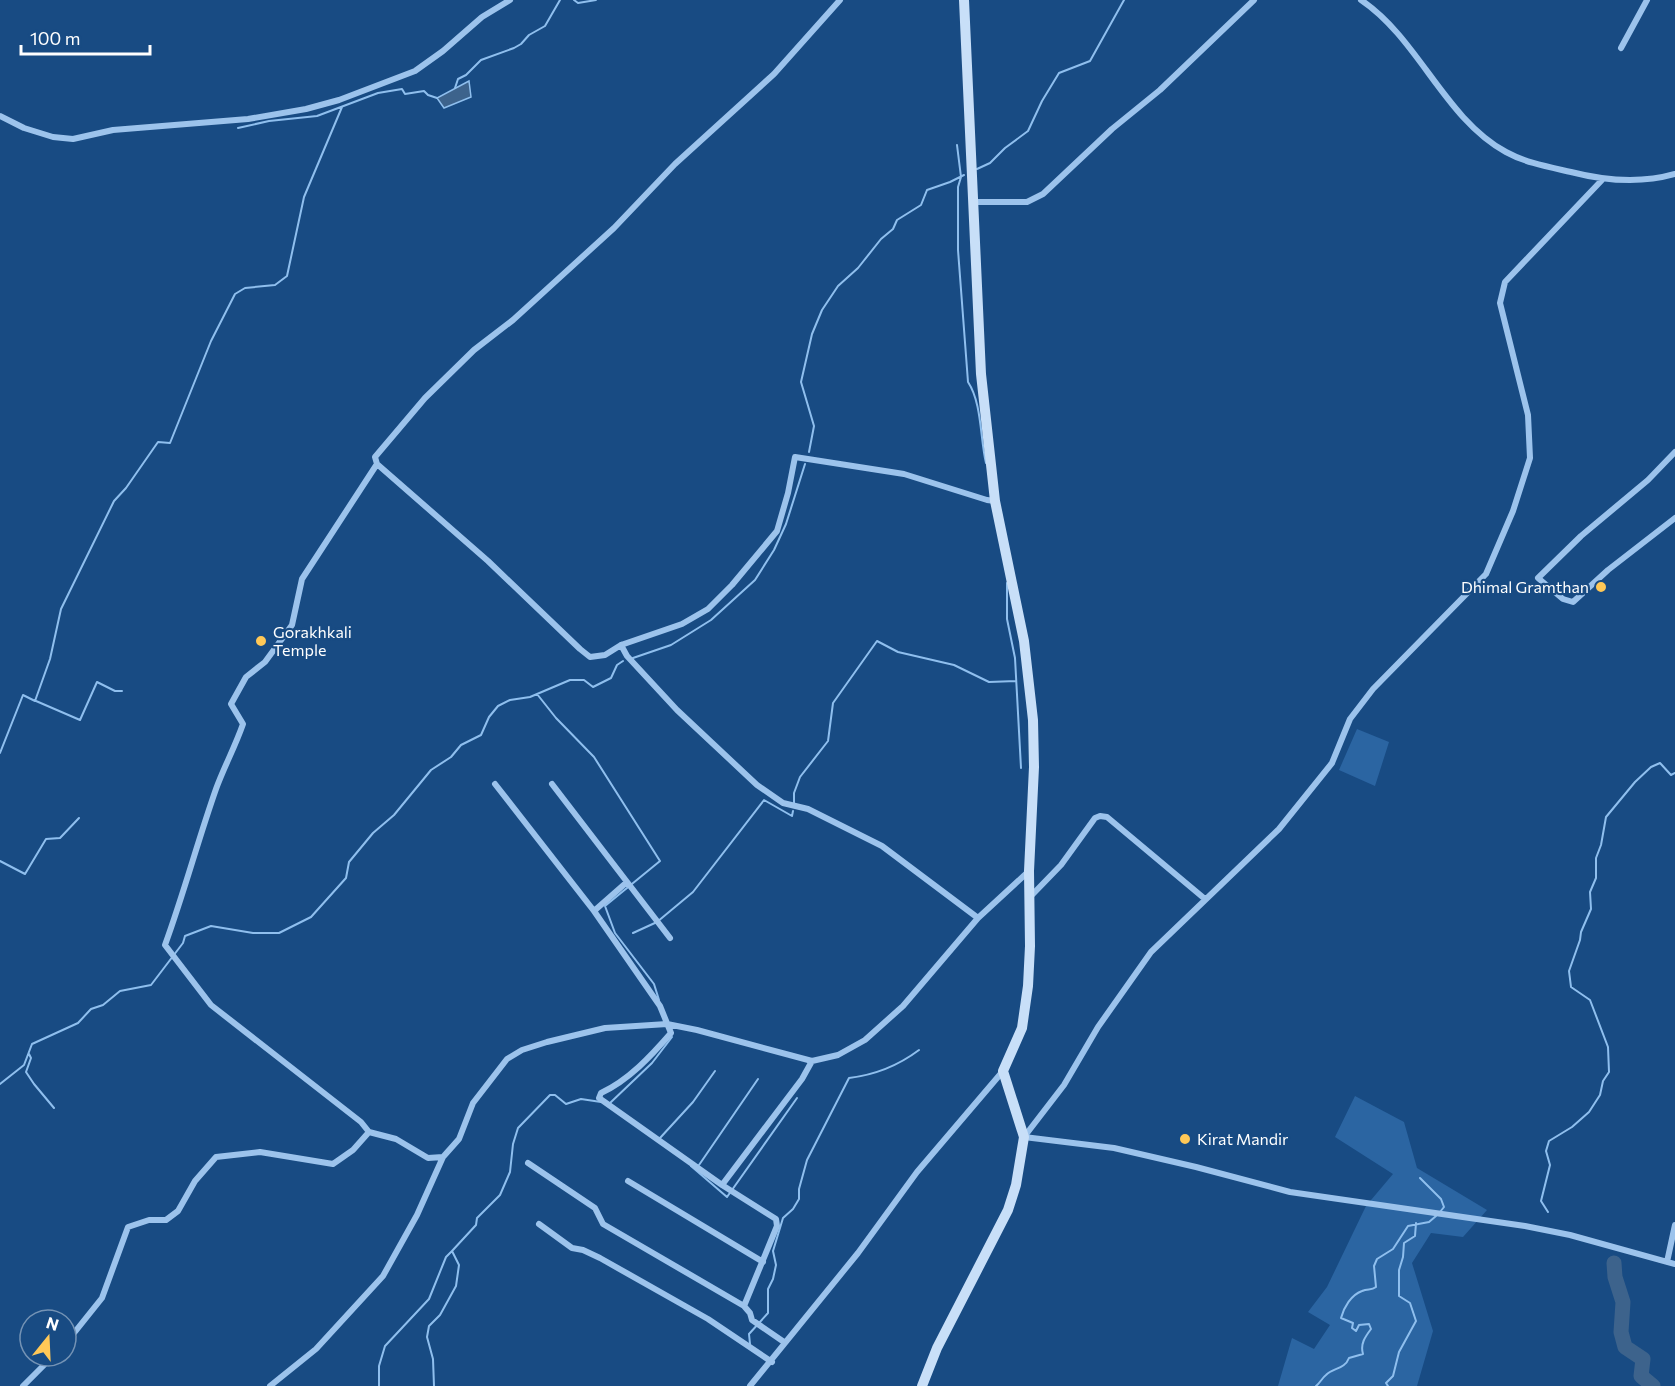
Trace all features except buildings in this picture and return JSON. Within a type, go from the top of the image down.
[{"type":"street","points":[[0,116],[24,128],[53,137],[73,138],[113,130],[248,119],[306,109],[339,100],[415,71],[443,51],[482,17],[510,0]]},
{"type":"street","points":[[840,0],[774,74],[675,164],[614,228],[513,321],[474,350],[425,398],[375,457],[377,464],[488,561],[590,657],[605,655],[621,645],[682,624],[708,609],[732,585],[777,531],[788,494],[795,457],[904,474],[995,501]]},
{"type":"street","points":[[750,1386],[858,1253],[917,1172],[1003,1071],[1022,1028],[1028,986],[1029,871],[1034,767],[1033,720],[1024,641],[995,501],[981,374],[964,0]]},
{"type":"street","points":[[974,202],[1027,202],[1043,194],[1113,129],[1160,90],[1254,0]]},
{"type":"street","points":[[1361,0],[1388,21],[1437,86],[1478,131],[1505,152],[1532,163],[1602,180],[1657,179],[1675,174]]},
{"type":"street","points":[[1621,48],[1647,0]]},
{"type":"street","points":[[1024,1137],[1064,1085],[1098,1027],[1151,952],[1279,829],[1332,762],[1350,719],[1373,688],[1486,574],[1513,511],[1530,458],[1528,415],[1500,303],[1505,282],[1602,180]]},
{"type":"street","points":[[1675,452],[1648,480],[1581,536],[1538,578],[1563,599],[1574,602],[1608,570],[1675,518]]},
{"type":"street","points":[[377,464],[302,579],[292,625],[265,662],[246,677],[231,704],[243,724],[217,788],[165,945],[211,1005],[361,1122],[369,1132],[396,1139],[428,1158],[443,1157]]},
{"type":"street","points":[[621,645],[627,656],[678,710],[757,785],[783,803],[808,809],[882,846],[978,918]]},
{"type":"street","points":[[495,784],[594,911],[660,1006],[671,1033],[631,1073],[613,1088],[601,1093],[599,1098],[722,1185],[776,1220],[777,1226],[744,1306]]},
{"type":"street","points":[[552,784],[670,938]]},
{"type":"street","points":[[1030,896],[1061,864],[1095,818],[1100,816],[1107,817],[1205,898]]},
{"type":"street","points":[[270,1386],[316,1349],[383,1276],[417,1215],[443,1157],[459,1139],[473,1103],[507,1059],[522,1050],[547,1042],[605,1028],[667,1024],[812,1061],[838,1055],[866,1040],[903,1006],[978,918],[1029,871]]},
{"type":"street","points":[[594,911],[627,882]]},
{"type":"street","points":[[722,1185],[802,1079],[812,1061]]},
{"type":"street","points":[[922,1386],[936,1348],[1008,1210],[1016,1185],[1024,1137],[1003,1071]]},
{"type":"street","points":[[78,1328],[102,1298],[128,1227],[149,1220],[166,1220],[178,1211],[195,1181],[216,1157],[260,1152],[333,1164],[352,1150],[369,1132]]},
{"type":"street","points":[[1024,1137],[1114,1148],[1290,1192],[1570,1235],[1675,1264]]},
{"type":"street","points":[[528,1163],[596,1208],[603,1224],[744,1306],[752,1320],[784,1342]]},
{"type":"street","points":[[628,1181],[763,1263]]},
{"type":"street","points":[[539,1224],[572,1248],[583,1250],[600,1258],[708,1319],[771,1362]]},
{"type":"street","points":[[1667,1262],[1675,1224]]},
{"type":"street","points":[[23,1386],[41,1368]]},
{"type":"shaded area","points":[[469,81],[471,97],[444,108],[437,98]]},
{"type":"shaded area","points":[[1357,729],[1389,742],[1375,786],[1339,770]]},
{"type":"shaded area","points":[[1355,1096],[1404,1122],[1417,1168],[1487,1210],[1463,1237],[1431,1233],[1412,1263],[1433,1331],[1417,1386],[1278,1386],[1292,1338],[1314,1349],[1330,1325],[1308,1312],[1327,1287],[1366,1206],[1393,1174],[1335,1137]]},
{"type":"waterway","points":[[455,88],[458,79],[466,75],[481,60],[514,48],[529,35],[545,26],[560,0]]},
{"type":"waterway","points":[[574,0],[578,3],[596,0]]},
{"type":"waterway","points":[[977,169],[990,163],[1005,148],[1028,131],[1059,73],[1090,61],[1124,0]]},
{"type":"waterway","points":[[238,128],[269,121],[317,116],[378,93],[402,89],[405,94],[424,91],[437,98]]},
{"type":"waterway","points":[[0,753],[23,695],[35,701],[50,659],[61,609],[114,501],[126,488],[158,442],[170,443],[211,341],[235,294],[245,288],[275,285],[287,276],[304,197],[342,107]]},
{"type":"waterway","points":[[957,145],[961,177],[958,187],[958,250],[968,382],[976,400],[986,463]]},
{"type":"waterway","points":[[809,452],[814,426],[801,382],[812,334],[822,310],[838,286],[858,268],[881,239],[893,229],[897,220],[921,205],[927,190],[964,175]]},
{"type":"waterway","points":[[633,658],[671,645],[711,620],[755,580],[774,550],[786,524],[805,464]]},
{"type":"waterway","points":[[1007,583],[1007,619],[1015,658],[1021,768]]},
{"type":"waterway","points":[[794,804],[794,793],[800,777],[828,741],[833,703],[877,641],[898,652],[954,665],[989,682],[1016,681]]},
{"type":"waterway","points":[[0,1084],[24,1065],[32,1044],[78,1023],[91,1009],[103,1005],[120,991],[151,985],[183,943],[185,936],[211,926],[253,933],[279,933],[311,917],[346,878],[349,862],[373,833],[394,815],[431,770],[451,757],[461,745],[481,735],[489,717],[498,706],[510,700],[530,697],[570,680],[584,680],[593,687],[611,678],[617,665],[623,661]]},
{"type":"waterway","points":[[36,701],[80,720],[97,682],[115,691],[122,691]]},
{"type":"waterway","points":[[537,694],[556,718],[594,757],[660,861],[605,906],[615,933],[654,984],[659,1000]]},
{"type":"waterway","points":[[1548,1212],[1541,1201],[1550,1165],[1546,1151],[1549,1141],[1572,1127],[1589,1112],[1600,1095],[1603,1081],[1609,1072],[1608,1047],[1590,1000],[1571,987],[1569,971],[1591,909],[1590,892],[1596,878],[1596,858],[1606,817],[1635,782],[1651,767],[1660,763],[1671,775],[1675,773]]},
{"type":"waterway","points":[[633,933],[657,922],[693,892],[764,800],[792,816],[793,811]]},
{"type":"waterway","points":[[0,861],[25,874],[46,839],[60,838],[79,818]]},
{"type":"waterway","points":[[610,1103],[652,1063],[672,1037]]},
{"type":"waterway","points":[[750,1344],[749,1334],[768,1313],[768,1289],[776,1265],[773,1251],[783,1218],[793,1209],[799,1199],[799,1189],[807,1160],[849,1078],[886,1068],[919,1050]]},
{"type":"waterway","points":[[29,1054],[31,1058],[26,1072],[54,1108]]},
{"type":"waterway","points":[[660,1138],[693,1102],[715,1071]]},
{"type":"waterway","points":[[699,1165],[758,1079]]},
{"type":"waterway","points":[[434,1386],[433,1359],[427,1337],[429,1326],[440,1315],[456,1286],[459,1265],[452,1251],[476,1225],[477,1218],[500,1195],[510,1172],[513,1144],[518,1128],[550,1095],[555,1095],[566,1104],[581,1099],[601,1102]]},
{"type":"waterway","points":[[691,1166],[727,1197],[797,1098]]},
{"type":"waterway","points":[[1420,1178],[1441,1199],[1444,1207],[1440,1212]]},
{"type":"waterway","points":[[1316,1386],[1325,1376],[1345,1364],[1349,1358],[1363,1354],[1363,1344],[1371,1329],[1369,1324],[1359,1325],[1356,1331],[1352,1328],[1353,1323],[1341,1318],[1354,1295],[1376,1287],[1374,1266],[1377,1259],[1393,1249],[1408,1226],[1429,1222],[1436,1216]]},
{"type":"waterway","points":[[1388,1386],[1386,1383],[1393,1376],[1399,1352],[1416,1321],[1410,1303],[1399,1296],[1399,1270],[1404,1243],[1415,1236],[1416,1223]]},
{"type":"waterway","points":[[379,1386],[379,1366],[385,1346],[429,1299],[446,1257],[452,1251]]},
{"type":"waterway","points":[[1614,1263],[1615,1277],[1623,1302],[1621,1332],[1625,1347],[1643,1359],[1641,1376],[1653,1386]]},
{"type":"place","name":"Dhimal Gramthan","points":[[1601,587]]},
{"type":"place","name":"Gorakhkali Temple","points":[[261,641]]},
{"type":"place","name":"Kirat Mandir","points":[[1185,1139]]}]
